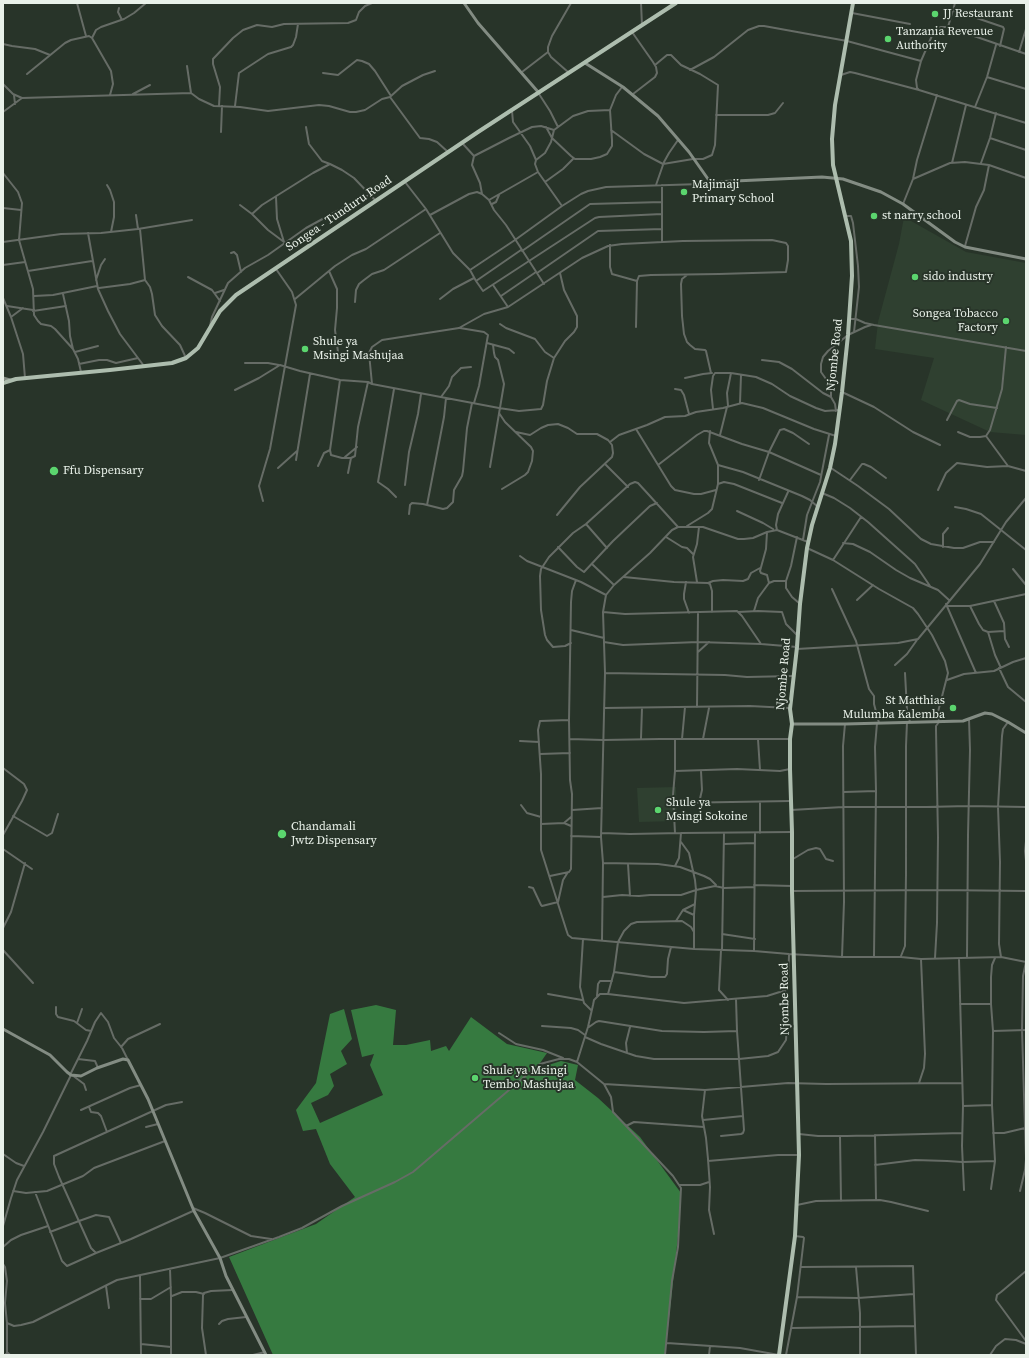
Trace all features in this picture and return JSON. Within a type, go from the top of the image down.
[{"type":"highway","name":"Songea - Tunduru Road","points":[[3,383],[10,380],[25,378],[172,363],[186,358],[198,348],[220,311],[230,300],[462,143],[676,3]]},
{"type":"highway","name":"Njombe Road","points":[[779,1355],[795,1236],[799,1155],[792,954],[790,739],[792,724],[790,708],[807,548],[830,468],[842,392],[848,335],[852,262],[851,240],[833,165],[832,139],[835,105],[853,3]]},
{"type":"street","points":[[77,3],[86,36]]},
{"type":"street","points":[[92,38],[96,30],[123,20],[146,3]]},
{"type":"street","points":[[219,106],[220,87],[213,61],[215,57],[238,34],[257,24],[272,27],[284,24],[348,23],[356,20],[359,12],[365,4],[382,3]]},
{"type":"street","points":[[464,3],[478,23],[539,92],[558,127]]},
{"type":"street","points":[[569,73],[551,57],[548,52],[548,43],[570,3]]},
{"type":"street","points":[[641,3],[642,25]]},
{"type":"street","points":[[948,28],[955,3]]},
{"type":"street","points":[[119,8],[119,14],[123,20]]},
{"type":"street","points":[[953,10],[1002,27],[1004,29],[1000,46]]},
{"type":"street","points":[[851,13],[910,24]]},
{"type":"street","points":[[235,107],[239,73],[268,54],[291,47],[296,37],[298,24]]},
{"type":"street","points":[[690,70],[714,58],[748,30],[759,26],[847,42],[921,61]]},
{"type":"street","points":[[919,90],[917,88],[916,80],[921,61],[936,29],[943,26],[1026,54]]},
{"type":"street","points":[[1019,52],[1026,29]]},
{"type":"street","points":[[632,31],[657,70],[656,75],[633,94]]},
{"type":"street","points":[[27,74],[65,43],[86,36],[92,38],[111,71],[112,84],[110,95]]},
{"type":"street","points":[[3,44],[35,49],[50,56]]},
{"type":"street","points":[[975,107],[987,77],[996,45]]},
{"type":"street","points":[[522,72],[548,52]]},
{"type":"street","points":[[611,130],[644,154],[663,164],[693,159],[703,159],[712,155],[714,152],[718,85],[681,65],[671,55],[667,55],[654,65]]},
{"type":"street","points":[[323,74],[338,75],[357,60],[362,60],[369,64],[420,138],[437,142],[449,153]]},
{"type":"street","points":[[585,63],[633,94],[658,116],[679,140],[708,179],[713,182]]},
{"type":"street","points":[[187,66],[191,93]]},
{"type":"street","points":[[3,84],[14,95],[22,98],[132,94],[176,95],[191,93],[204,102],[214,106],[268,111],[319,105],[356,112],[365,110],[382,99],[391,96],[402,86],[423,75],[435,71]]},
{"type":"street","points":[[841,75],[850,72],[937,94],[966,105],[1026,123]]},
{"type":"street","points":[[987,77],[1026,89]]},
{"type":"street","points":[[132,94],[150,85]]},
{"type":"street","points":[[4,90],[7,87]]},
{"type":"street","points":[[545,127],[552,138],[574,158],[591,159],[606,154],[612,144],[610,110],[616,95],[623,87]]},
{"type":"street","points":[[903,204],[913,179],[915,166],[937,94]]},
{"type":"street","points":[[14,95],[15,104]]},
{"type":"street","points":[[3,112],[22,98]]},
{"type":"street","points":[[716,115],[768,115],[775,113],[783,103]]},
{"type":"street","points":[[952,163],[966,105]]},
{"type":"street","points":[[221,132],[222,106]]},
{"type":"street","points":[[536,160],[545,153],[554,130],[572,117],[583,112],[610,110]]},
{"type":"street","points":[[512,111],[513,122],[530,146],[536,160],[535,164],[538,172],[562,206]]},
{"type":"street","points":[[981,163],[990,138],[996,114]]},
{"type":"street","points":[[474,156],[509,138],[537,126],[554,130]]},
{"type":"street","points":[[306,127],[309,144],[322,161],[342,170],[354,178],[376,201]]},
{"type":"street","points":[[990,138],[1026,150]]},
{"type":"street","points":[[656,185],[668,153],[679,140]]},
{"type":"street","points":[[462,143],[474,156]]},
{"type":"street","points":[[474,156],[472,165],[480,183],[482,194]]},
{"type":"street","points":[[545,182],[574,158]]},
{"type":"street","points":[[913,179],[952,163],[965,162],[989,165],[1026,178]]},
{"type":"street","points":[[252,214],[262,205],[330,164]]},
{"type":"street","points":[[965,247],[976,206],[984,190],[989,165]]},
{"type":"street","points":[[489,200],[538,172]]},
{"type":"street","points":[[3,173],[19,195],[22,204],[19,240],[34,296],[33,310],[41,324],[51,326],[55,329],[73,349],[81,372]]},
{"type":"street","points":[[470,270],[562,206],[581,194],[598,188],[701,184],[786,178],[837,178],[867,186],[903,204],[955,242],[965,247],[1026,258]]},
{"type":"street","points":[[404,182],[426,209],[453,253],[470,270],[483,291],[594,218],[662,214]]},
{"type":"street","points":[[107,185],[114,202],[114,217],[111,232]]},
{"type":"street","points":[[662,185],[662,242]]},
{"type":"street","points":[[430,215],[469,194],[477,192],[482,194],[492,204],[494,210],[544,284]]},
{"type":"street","points":[[492,204],[496,202],[500,194]]},
{"type":"street","points":[[210,328],[212,317],[224,290],[229,282],[245,268],[268,255],[302,230],[357,199],[370,195]]},
{"type":"street","points":[[276,197],[277,219],[284,243]]},
{"type":"street","points":[[476,281],[590,204],[662,202]]},
{"type":"street","points":[[240,205],[284,243]]},
{"type":"street","points":[[3,208],[21,210]]},
{"type":"street","points":[[295,300],[329,271],[352,255],[366,249],[426,209]]},
{"type":"street","points":[[136,214],[145,280],[150,287],[154,311],[162,326],[180,344],[186,358]]},
{"type":"street","points":[[846,216],[851,216],[856,240],[859,287],[854,332]]},
{"type":"street","points":[[3,242],[38,237],[139,229],[192,220]]},
{"type":"street","points":[[501,296],[598,231],[662,229]]},
{"type":"street","points":[[88,233],[98,287],[113,322],[144,366]]},
{"type":"street","points":[[355,302],[356,290],[359,284],[372,274],[384,270],[440,233]]},
{"type":"street","points":[[460,328],[488,312],[508,307],[592,252],[610,245],[662,242],[772,240],[786,243],[788,246],[786,272],[641,275],[637,278],[636,327]]},
{"type":"street","points":[[610,245],[610,267],[612,274],[637,281]]},
{"type":"street","points":[[231,253],[234,252],[237,255],[241,272]]},
{"type":"street","points":[[96,280],[101,265],[105,259]]},
{"type":"street","points":[[28,271],[92,261]]},
{"type":"street","points":[[3,265],[26,262]]},
{"type":"street","points":[[263,501],[259,486],[270,449],[296,306],[292,292],[276,269]]},
{"type":"street","points":[[329,271],[337,290],[335,330],[338,352]]},
{"type":"street","points":[[245,363],[268,362],[310,374],[340,380],[368,382],[421,394],[499,408],[519,411],[541,409],[554,358],[577,326],[577,316],[564,290],[560,274]]},
{"type":"street","points":[[688,274],[682,279],[681,284],[684,334],[687,342],[695,349],[706,351],[712,374],[711,394],[713,409]]},
{"type":"street","points":[[188,276],[215,293],[220,301]]},
{"type":"street","points":[[440,299],[453,289],[474,278]]},
{"type":"street","points":[[34,296],[63,294],[98,287],[130,284],[145,280]]},
{"type":"street","points":[[493,285],[508,307]]},
{"type":"street","points":[[215,293],[224,290]]},
{"type":"street","points":[[63,294],[73,349]]},
{"type":"street","points":[[3,298],[23,354],[25,378]]},
{"type":"street","points":[[7,306],[33,310],[66,306]]},
{"type":"street","points":[[11,317],[24,308]]},
{"type":"street","points":[[849,319],[856,319],[874,325],[1026,351]]},
{"type":"street","points":[[500,324],[506,328],[535,339],[545,352],[554,358]]},
{"type":"street","points":[[684,378],[703,374],[751,376],[764,380],[790,396],[816,408],[825,411],[838,411],[832,397],[830,386],[821,372],[823,358],[828,351],[848,335],[865,327],[874,325]]},
{"type":"street","points":[[372,384],[369,353],[372,347],[382,340],[460,328],[484,332],[488,335],[479,386],[473,403],[468,428],[462,476],[454,490],[453,502],[446,509],[427,505],[411,504],[409,514]]},
{"type":"street","points":[[487,343],[509,349],[514,354]]},
{"type":"street","points":[[490,467],[504,381],[498,360],[495,357],[493,345]]},
{"type":"street","points":[[75,352],[98,346]]},
{"type":"street","points":[[986,436],[990,430],[1002,389],[1006,347]]},
{"type":"street","points":[[79,364],[99,360],[107,360],[116,363],[138,358]]},
{"type":"street","points":[[762,360],[779,362],[823,393],[832,397]]},
{"type":"street","points":[[235,390],[280,365]]},
{"type":"street","points":[[440,397],[448,386],[452,377],[461,368],[471,367]]},
{"type":"street","points":[[296,460],[310,374]]},
{"type":"street","points":[[720,435],[728,406],[727,393],[731,374]]},
{"type":"street","points":[[740,403],[741,375]]},
{"type":"street","points":[[3,378],[10,380]]},
{"type":"street","points":[[340,380],[330,450],[331,456],[342,458],[351,458],[355,456],[358,427],[368,382]]},
{"type":"street","points":[[394,388],[378,482],[396,497]]},
{"type":"street","points":[[676,389],[681,390],[684,395],[689,414]]},
{"type":"street","points":[[842,392],[874,407],[913,432],[940,445]]},
{"type":"street","points":[[405,485],[409,452],[421,394]]},
{"type":"street","points":[[427,505],[444,417],[446,398]]},
{"type":"street","points":[[947,420],[957,401],[959,400],[970,404],[996,408]]},
{"type":"street","points":[[610,442],[619,435],[636,430],[665,417],[689,414],[740,403],[763,408],[836,436]]},
{"type":"street","points":[[498,412],[505,422],[532,449],[532,461],[528,472],[522,478],[502,489]]},
{"type":"street","points":[[516,432],[530,435],[548,425],[558,424],[577,434],[597,434],[610,442],[613,448],[612,457],[580,487],[557,515]]},
{"type":"street","points":[[636,430],[671,486],[677,491],[701,494],[716,490]]},
{"type":"street","points":[[759,480],[769,452],[779,432],[782,430],[798,436],[808,444]]},
{"type":"street","points":[[658,465],[697,435],[704,431],[710,431],[742,444],[769,452],[821,475]]},
{"type":"street","points":[[686,526],[710,511],[712,508],[718,484],[718,465],[709,443],[710,431]]},
{"type":"street","points":[[958,432],[970,437],[986,436]]},
{"type":"street","points":[[803,540],[807,515],[817,491],[829,434]]},
{"type":"street","points":[[986,436],[1008,466]]},
{"type":"street","points":[[342,458],[348,456],[357,447]]},
{"type":"street","points":[[318,466],[324,453],[330,450]]},
{"type":"street","points":[[278,468],[297,451]]},
{"type":"street","points":[[348,472],[351,458]]},
{"type":"street","points":[[938,490],[946,473],[957,463],[988,467],[1008,466],[1026,471]]},
{"type":"street","points":[[605,464],[628,487]]},
{"type":"street","points":[[850,480],[862,464],[871,467],[886,478]]},
{"type":"street","points":[[718,465],[743,472],[788,492],[802,496],[818,507]]},
{"type":"street","points":[[830,468],[850,480],[888,509],[921,539],[931,544],[943,547],[963,548],[980,542],[994,542]]},
{"type":"street","points":[[571,643],[556,648],[550,646],[547,640],[541,610],[540,576],[542,566],[549,556],[573,533],[586,524],[630,484],[635,482],[638,483],[678,527]]},
{"type":"street","points":[[718,484],[724,482],[734,484],[782,503]]},
{"type":"street","points":[[776,530],[776,521],[782,503],[788,492]]},
{"type":"street","points":[[822,493],[834,498],[861,517],[915,564],[930,586]]},
{"type":"street","points":[[895,665],[907,654],[949,600],[980,564],[1006,522],[1026,498]]},
{"type":"street","points":[[558,547],[577,567],[584,572],[650,506],[657,503]]},
{"type":"street","points":[[955,507],[981,514],[1026,550]]},
{"type":"street","points":[[737,511],[776,530],[808,542]]},
{"type":"street","points":[[833,560],[843,542],[861,517]]},
{"type":"street","points":[[586,524],[607,548]]},
{"type":"street","points":[[602,940],[603,863],[601,837],[605,673],[603,612],[606,595],[614,585],[672,530],[678,527],[707,527],[738,539],[753,538],[776,530]]},
{"type":"street","points":[[697,582],[693,554],[697,544],[699,527]]},
{"type":"street","points":[[943,547],[943,534],[948,528]]},
{"type":"street","points":[[767,532],[766,550],[760,568],[761,573],[768,576],[769,583]]},
{"type":"street","points":[[666,537],[688,548],[693,554]]},
{"type":"street","points":[[797,537],[792,562],[786,581],[786,588],[788,593],[800,604]]},
{"type":"street","points":[[843,542],[853,544],[870,552],[910,578],[938,590],[949,600]]},
{"type":"street","points":[[807,548],[833,560],[873,586],[913,608],[932,634],[945,661],[948,673],[938,712],[939,722],[936,726],[938,837],[935,958]]},
{"type":"street","points":[[520,556],[527,561],[576,580],[606,595]]},
{"type":"street","points":[[592,564],[614,585]]},
{"type":"street","points":[[624,577],[708,583],[713,580],[742,581],[748,578],[751,573],[760,568]]},
{"type":"street","points":[[1013,569],[1026,585]]},
{"type":"street","points":[[558,902],[564,880],[571,869],[572,810],[569,720],[572,591],[576,580]]},
{"type":"street","points":[[754,611],[758,598],[769,583],[774,581],[786,581]]},
{"type":"street","points":[[686,582],[684,594],[689,613]]},
{"type":"street","points":[[708,583],[710,584],[712,591],[712,612]]},
{"type":"street","points":[[857,600],[873,586]]},
{"type":"street","points":[[832,589],[858,646],[869,690],[873,694],[878,723],[875,752],[876,808],[874,956]]},
{"type":"street","points":[[948,606],[970,606],[1026,594]]},
{"type":"street","points":[[994,601],[1004,623],[1005,639],[1009,647]]},
{"type":"street","points":[[946,604],[976,673]]},
{"type":"street","points":[[970,606],[978,624],[983,630],[988,632],[1004,631]]},
{"type":"street","points":[[603,612],[625,614],[650,612],[782,612],[786,624],[798,635]]},
{"type":"street","points":[[738,612],[761,644]]},
{"type":"street","points":[[697,707],[698,613]]},
{"type":"street","points":[[571,630],[604,638]]},
{"type":"street","points":[[988,632],[995,655],[1008,687],[1026,702]]},
{"type":"street","points":[[604,642],[623,645],[709,642],[761,644],[797,648],[858,646],[898,643],[918,639]]},
{"type":"street","points":[[698,652],[709,642]]},
{"type":"street","points":[[947,680],[959,675],[994,671],[1026,658]]},
{"type":"street","points":[[605,673],[697,676],[725,675],[754,677],[793,676]]},
{"type":"street","points":[[901,957],[905,946],[905,807],[909,722],[905,673]]},
{"type":"street","points":[[604,708],[709,708],[750,706],[790,708]]},
{"type":"street","points":[[682,739],[685,707]]},
{"type":"street","points":[[641,739],[642,708]]},
{"type":"street","points":[[703,738],[709,708]]},
{"type":"street","points":[[792,724],[963,721],[987,713],[1008,722],[1026,733]]},
{"type":"street","points":[[967,957],[970,750],[969,719]]},
{"type":"street","points":[[569,720],[540,721],[538,726],[540,754],[540,841],[568,935],[572,938],[694,949],[754,951],[842,957],[874,956],[922,959],[1001,957],[1026,962],[1023,976],[1022,1030],[1025,1106],[1025,1170],[1020,1191]]},
{"type":"street","points":[[1001,957],[999,944],[1000,862],[998,806],[1002,736],[1008,722]]},
{"type":"street","points":[[842,957],[843,746],[845,724]]},
{"type":"street","points":[[570,739],[790,739]]},
{"type":"street","points":[[675,739],[673,803],[675,833]]},
{"type":"street","points":[[758,739],[760,770]]},
{"type":"street","points":[[520,741],[539,742]]},
{"type":"street","points":[[540,754],[570,753]]},
{"type":"street","points":[[3,768],[26,787],[27,790],[3,835]]},
{"type":"street","points":[[675,771],[780,771],[790,769]]},
{"type":"street","points":[[699,803],[702,790],[701,771]]},
{"type":"street","points":[[843,792],[876,791]]},
{"type":"street","points":[[673,803],[791,801]]},
{"type":"street","points":[[760,802],[760,833]]},
{"type":"street","points":[[521,805],[528,813],[540,817]]},
{"type":"street","points":[[791,810],[843,807],[1026,807]]},
{"type":"street","points":[[572,810],[602,808]]},
{"type":"street","points":[[13,816],[47,836],[52,833],[58,814]]},
{"type":"street","points":[[541,824],[564,822],[572,816]]},
{"type":"street","points":[[564,822],[571,826]]},
{"type":"street","points":[[675,866],[679,858],[681,832]]},
{"type":"street","points":[[602,833],[792,832]]},
{"type":"street","points":[[724,833],[722,950],[718,987],[720,992],[728,1000]]},
{"type":"street","points":[[754,951],[755,833]]},
{"type":"street","points":[[571,836],[601,837]]},
{"type":"street","points":[[1026,841],[1026,862]]},
{"type":"street","points":[[681,842],[689,852],[694,872],[696,890],[694,949]]},
{"type":"street","points":[[724,844],[754,843]]},
{"type":"street","points":[[792,860],[808,850],[816,848],[820,849],[825,858],[833,861]]},
{"type":"street","points":[[3,849],[32,869]]},
{"type":"street","points":[[3,928],[11,912],[25,863]]},
{"type":"street","points":[[603,863],[658,864],[675,866],[707,877],[717,886],[724,888],[754,886],[843,890],[1026,891]]},
{"type":"street","points":[[628,864],[630,896]]},
{"type":"street","points":[[550,876],[569,872]]},
{"type":"street","points":[[603,897],[681,895],[696,890],[717,886]]},
{"type":"street","points":[[529,887],[533,888],[542,906],[558,902]]},
{"type":"street","points":[[676,921],[683,910],[695,904]]},
{"type":"street","points":[[683,910],[694,915]]},
{"type":"street","points":[[608,994],[614,972],[618,942],[624,931],[634,923],[682,921],[688,924],[694,932]]},
{"type":"street","points":[[722,934],[754,939]]},
{"type":"street","points":[[583,939],[580,982],[582,1000],[585,1006],[591,1010]]},
{"type":"street","points":[[614,972],[663,978],[667,974],[671,947]]},
{"type":"street","points":[[3,950],[33,983]]},
{"type":"street","points":[[542,1026],[571,1028],[578,1030],[585,1036],[601,1044],[627,1053],[664,1060],[739,1059],[768,1056],[778,1052],[786,1040],[786,990],[788,987],[792,954]]},
{"type":"street","points":[[992,1189],[995,1161],[992,1105],[993,1031],[991,977],[992,965],[995,957]]},
{"type":"street","points":[[919,1083],[924,1068],[926,1054],[922,996],[922,959]]},
{"type":"street","points":[[959,959],[963,1106],[962,1162],[964,1190]]},
{"type":"street","points":[[577,1062],[588,1028],[591,1010],[597,996],[597,988],[600,981],[612,981]]},
{"type":"street","points":[[597,996],[600,994],[608,994],[684,1003],[767,996],[786,990]]},
{"type":"street","points":[[548,994],[582,1000]]},
{"type":"street","points":[[721,1136],[743,1133],[742,1088],[736,999]]},
{"type":"street","points":[[960,1004],[991,1004]]},
{"type":"street","points":[[56,1007],[56,1014],[58,1017],[77,1023],[86,1030],[91,1031]]},
{"type":"street","points":[[77,1023],[82,1009]]},
{"type":"street","points":[[3,1226],[13,1191],[24,1166],[44,1132],[95,1022],[101,1013],[108,1022],[114,1038],[121,1047],[141,1085],[194,1209],[220,1258],[233,1290],[265,1354],[253,1355]]},
{"type":"street","points":[[588,1028],[599,1021],[662,1031],[737,1031]]},
{"type":"street","points":[[121,1047],[128,1039],[160,1024]]},
{"type":"street","points":[[627,1053],[626,1043],[630,1026]]},
{"type":"street","points":[[3,1029],[50,1055],[71,1075],[84,1084],[86,1090]]},
{"type":"street","points":[[993,1031],[1026,1030]]},
{"type":"street","points":[[499,1033],[516,1044],[543,1050],[577,1062],[604,1084],[611,1097],[612,1110],[680,1185],[682,1194],[678,1247],[672,1281],[665,1355]]},
{"type":"street","points":[[7,1323],[14,1326],[33,1322],[117,1280],[220,1258],[302,1228],[342,1206],[395,1182],[413,1172],[536,1067],[540,1064],[564,1058]]},
{"type":"street","points":[[78,1059],[95,1062],[98,1068]]},
{"type":"street","points":[[71,1075],[85,1075],[98,1068],[123,1059],[128,1060]]},
{"type":"street","points":[[604,1084],[705,1090],[778,1084],[962,1083]]},
{"type":"street","points":[[81,1110],[130,1088],[141,1085]]},
{"type":"street","points":[[705,1090],[703,1120],[708,1161],[709,1210],[714,1234]]},
{"type":"street","points":[[96,1253],[91,1248],[54,1164],[54,1156],[152,1111],[170,1104],[182,1102]]},
{"type":"street","points":[[963,1106],[992,1105]]},
{"type":"street","points":[[89,1107],[91,1112],[98,1113],[101,1116],[107,1132]]},
{"type":"street","points":[[703,1120],[743,1116]]},
{"type":"street","points":[[626,1126],[634,1122],[704,1127]]},
{"type":"street","points":[[146,1127],[158,1124]]},
{"type":"street","points":[[993,1133],[1025,1128]]},
{"type":"street","points":[[798,1133],[818,1136],[840,1136],[962,1133]]},
{"type":"street","points":[[875,1135],[876,1200]]},
{"type":"street","points":[[840,1136],[841,1200]]},
{"type":"street","points":[[13,1191],[26,1193],[47,1191],[83,1176],[94,1168],[165,1141]]},
{"type":"street","points":[[3,1154],[16,1163],[24,1166]]},
{"type":"street","points":[[708,1161],[778,1155],[799,1155]]},
{"type":"street","points":[[876,1165],[915,1160],[947,1160],[962,1162],[995,1161]]},
{"type":"street","points":[[680,1185],[700,1185],[709,1182]]},
{"type":"street","points":[[35,1192],[62,1261],[67,1266],[194,1209],[205,1212],[251,1236],[272,1240]]},
{"type":"street","points":[[797,1204],[816,1201],[876,1200],[928,1211]]},
{"type":"street","points":[[50,1232],[96,1215],[106,1216],[109,1217],[121,1243]]},
{"type":"street","points":[[5,1355],[7,1353],[5,1303],[7,1281],[3,1264],[3,1246],[21,1235],[48,1226]]},
{"type":"street","points":[[786,1355],[797,1297],[804,1238],[795,1236]]},
{"type":"street","points":[[801,1266],[913,1266],[916,1355]]},
{"type":"street","points":[[856,1266],[860,1327],[860,1355]]},
{"type":"street","points":[[170,1269],[171,1355]]},
{"type":"street","points":[[1026,1271],[997,1295],[996,1300],[1026,1342]]},
{"type":"street","points":[[140,1276],[141,1354]]},
{"type":"street","points":[[106,1286],[109,1308]]},
{"type":"street","points":[[140,1300],[151,1299],[171,1288]]},
{"type":"street","points":[[171,1296],[182,1292],[196,1292],[204,1294],[211,1291],[233,1290]]},
{"type":"street","points":[[204,1294],[202,1328],[206,1355]]},
{"type":"street","points":[[797,1297],[858,1298],[914,1294]]},
{"type":"street","points":[[219,1324],[228,1319],[246,1317]]},
{"type":"street","points":[[792,1328],[915,1326]]},
{"type":"street","points":[[990,1355],[996,1346],[1005,1339],[1026,1342]]},
{"type":"street","points":[[667,1343],[747,1349],[779,1355]]},
{"type":"street","points":[[141,1344],[171,1347]]},
{"type":"street","points":[[141,1354],[148,1345]]},
{"type":"street","points":[[709,1355],[710,1346]]},
{"type":"shaded area","points":[[904,217],[966,252],[1026,263],[1026,435],[990,432],[921,400],[934,358],[875,349],[878,322],[899,244]]},
{"type":"shaded area","points":[[676,787],[677,821],[639,822],[637,788]]},
{"type":"green space","points":[[376,1005],[396,1010],[393,1045],[406,1045],[430,1040],[431,1051],[446,1046],[449,1051],[471,1017],[507,1044],[547,1053],[536,1069],[561,1061],[578,1065],[575,1080],[598,1098],[640,1137],[681,1193],[679,1227],[665,1355],[273,1355],[229,1257],[316,1224],[355,1197],[330,1164],[316,1129],[303,1131],[296,1110],[316,1083],[330,1014],[344,1009],[352,1039],[341,1051],[347,1064],[330,1074],[334,1086],[328,1095],[311,1103],[320,1123],[383,1095],[370,1065],[374,1054],[362,1057],[351,1010]]},
{"type":"place","name":"JJ Restaurant","points":[[935,14]]},
{"type":"place","name":"Tanzania Revenue Authority","points":[[888,39]]},
{"type":"place","name":"Majimaji Primary School","points":[[684,192]]},
{"type":"place","name":"st narry school","points":[[874,216]]},
{"type":"place","name":"sido industry","points":[[915,277]]},
{"type":"place","name":"Songea Tobacco Factory","points":[[1006,321]]},
{"type":"place","name":"Shule ya Msingi Mashujaa","points":[[305,349]]},
{"type":"place","name":"Ffu Dispensary","points":[[54,471]]},
{"type":"place","name":"St Matthias Mulumba Kalemba","points":[[953,708]]},
{"type":"place","name":"Shule ya Msingi Sokoine","points":[[658,810]]},
{"type":"place","name":"Chandamali Jwtz Dispensary","points":[[282,834]]},
{"type":"place","name":"Shule ya Msingi Tembo Mashujaa","points":[[475,1078]]}]
